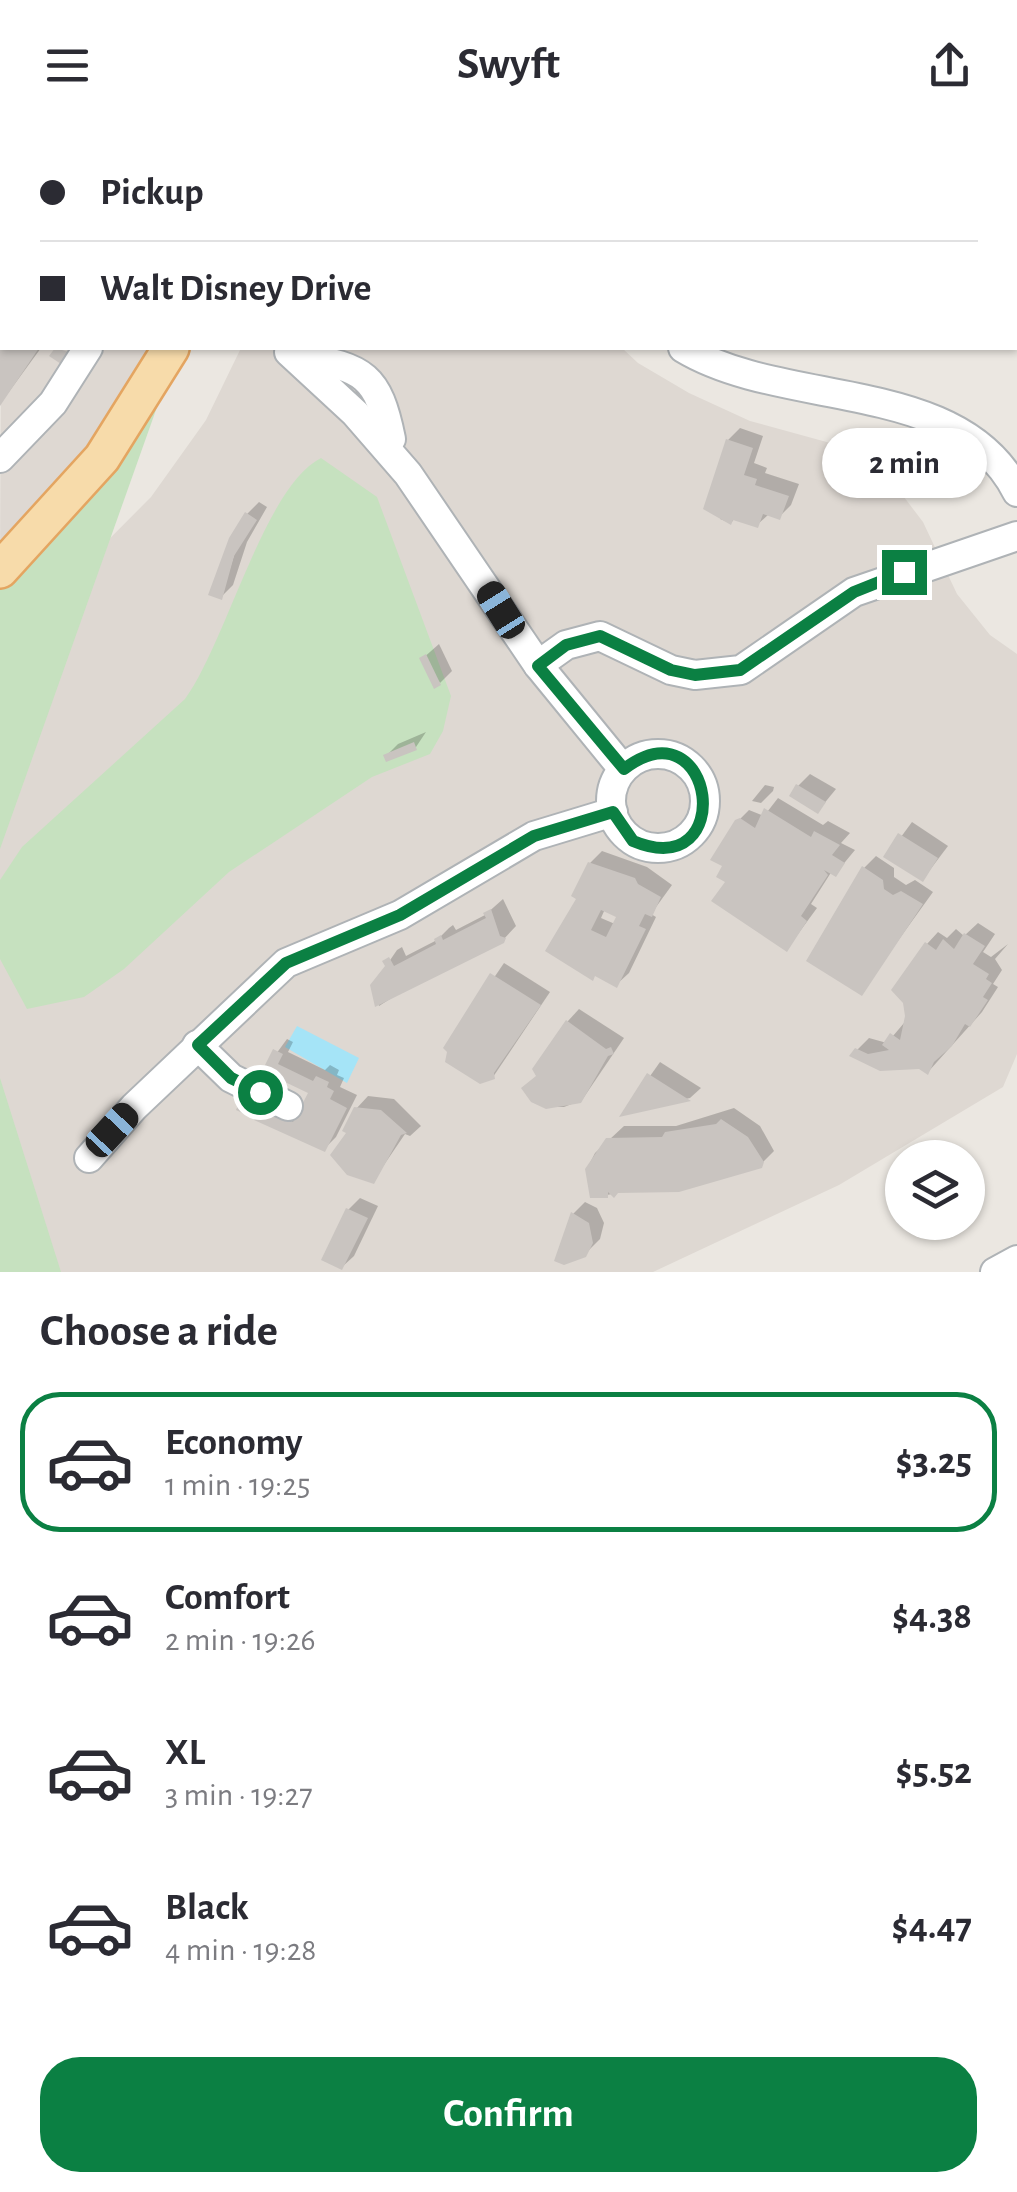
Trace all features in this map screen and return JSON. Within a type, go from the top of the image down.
[{"type":"main road","points":[[0,570],[102,458],[170,350]]},
{"type":"street","points":[[0,458],[54,403],[87,350]]},
{"type":"street","points":[[687,350],[732,372],[909,412],[960,429],[998,461],[1017,492]]},
{"type":"street","points":[[291,352],[350,382],[376,410],[408,474]]},
{"type":"street","points":[[291,352],[355,413],[408,474],[538,666],[624,769]]},
{"type":"street","points":[[538,666],[566,645],[600,636],[671,670],[695,675],[740,670],[854,592],[1017,536]]},
{"type":"street","points":[[647,754],[671,756],[686,763],[704,789],[702,818],[685,840],[661,848],[633,841],[613,812],[611,797],[624,769],[647,754]]},
{"type":"street","points":[[89,1158],[198,1045],[286,963],[400,915],[534,836],[613,812]]},
{"type":"street","points":[[198,1045],[231,1078],[288,1106]]},
{"type":"street","points":[[994,1272],[1017,1260]]},
{"type":"shaded area","points":[[1,350],[165,350],[0,570]]},
{"type":"shaded area","points":[[240,350],[624,350],[638,363],[689,393],[750,421],[852,449],[888,476],[923,522],[957,594],[990,635],[1017,654],[1017,1054],[1003,1087],[914,1140],[885,1140],[885,1158],[839,1185],[653,1272],[0,1272],[0,649],[151,497],[206,420]]},
{"type":"green space","points":[[176,350],[177,350],[0,849],[0,570]]},
{"type":"green space","points":[[321,458],[377,497],[451,696],[443,731],[430,754],[372,777],[229,872],[124,969],[84,997],[27,1009],[0,959],[0,880],[22,847],[185,699],[282,500],[301,474]]},
{"type":"green space","points":[[0,1078],[61,1272],[0,1272]]},
{"type":"water","points":[[297,1026],[359,1058],[347,1083],[285,1047]]},
{"type":"building","points":[[0,350],[38,350],[0,406]]},
{"type":"building","points":[[54,350],[69,352],[61,364],[49,356]]},
{"type":"building","points":[[726,439],[753,448],[744,475],[757,479],[755,485],[789,496],[780,520],[763,514],[758,528],[733,520],[731,525],[703,509]]},
{"type":"building","points":[[245,512],[257,520],[234,556],[222,600],[208,595],[229,538]]},
{"type":"building","points":[[426,654],[441,685],[434,689],[419,658]]},
{"type":"building","points":[[414,742],[417,750],[386,762],[383,755]]},
{"type":"building","points":[[796,784],[826,802],[818,814],[789,796]]},
{"type":"building","points":[[764,808],[811,837],[814,831],[840,845],[832,855],[845,863],[836,877],[824,870],[828,875],[801,916],[807,921],[787,952],[711,901],[725,882],[716,877],[722,866],[710,860],[735,820],[740,818],[755,828]]},
{"type":"building","points":[[898,833],[938,858],[923,882],[883,857]]},
{"type":"building","points":[[588,862],[635,878],[638,884],[661,897],[652,917],[645,914],[639,926],[646,929],[617,988],[595,976],[593,981],[545,951],[576,899],[571,896]],"holes":[[[601,910],[616,917],[606,937],[591,930]]]},
{"type":"building","points":[[862,866],[883,880],[884,889],[893,895],[901,891],[923,904],[862,996],[806,961]]},
{"type":"building","points":[[491,909],[500,936],[506,938],[504,943],[375,1007],[370,985],[385,966],[382,961],[389,957],[394,966],[436,944],[434,939],[441,935],[443,940],[486,918],[483,913]]},
{"type":"building","points":[[964,933],[985,946],[973,964],[989,974],[986,979],[992,983],[983,997],[988,1000],[970,1027],[965,1024],[952,1046],[934,1062],[928,1075],[919,1069],[880,1071],[849,1056],[855,1048],[868,1054],[889,1050],[882,1045],[890,1033],[900,1040],[905,1016],[903,1003],[891,990],[925,942],[936,950],[943,939],[954,949]]},
{"type":"building","points":[[490,973],[541,1005],[494,1073],[495,1079],[480,1084],[445,1062],[447,1052],[443,1048]]},
{"type":"building","points":[[566,1020],[606,1049],[611,1047],[614,1054],[608,1056],[581,1103],[546,1109],[531,1102],[521,1088],[536,1076],[532,1069]]},
{"type":"building","points":[[273,1049],[283,1054],[278,1064],[313,1081],[316,1076],[329,1082],[327,1087],[334,1091],[330,1099],[347,1108],[325,1152],[254,1120],[261,1106],[293,1122],[308,1093],[262,1071]]},
{"type":"building","points":[[647,1073],[691,1101],[619,1117]]},
{"type":"building","points":[[242,1097],[259,1105],[253,1118],[236,1110]]},
{"type":"building","points":[[354,1107],[381,1110],[407,1133],[401,1135],[374,1184],[347,1175],[330,1155],[346,1133],[342,1131]]},
{"type":"building","points":[[721,1119],[748,1137],[764,1162],[762,1168],[679,1192],[618,1193],[614,1198],[608,1192],[608,1198],[590,1198],[585,1169],[606,1138],[662,1137],[665,1132],[716,1124]]},
{"type":"building","points":[[346,1208],[368,1218],[342,1270],[321,1260]]},
{"type":"building","points":[[571,1212],[589,1223],[593,1243],[586,1257],[564,1265],[554,1261]]},
{"type":"route","points":[[260,1092],[231,1078],[198,1045],[286,963],[400,915],[510,847],[567,825],[613,812],[621,830],[633,841],[661,848],[685,840],[696,830],[705,803],[704,789],[686,763],[671,756],[647,754],[624,769],[538,666],[566,645],[600,636],[671,670],[695,675],[740,670],[786,643],[854,592],[904,572]]}]
